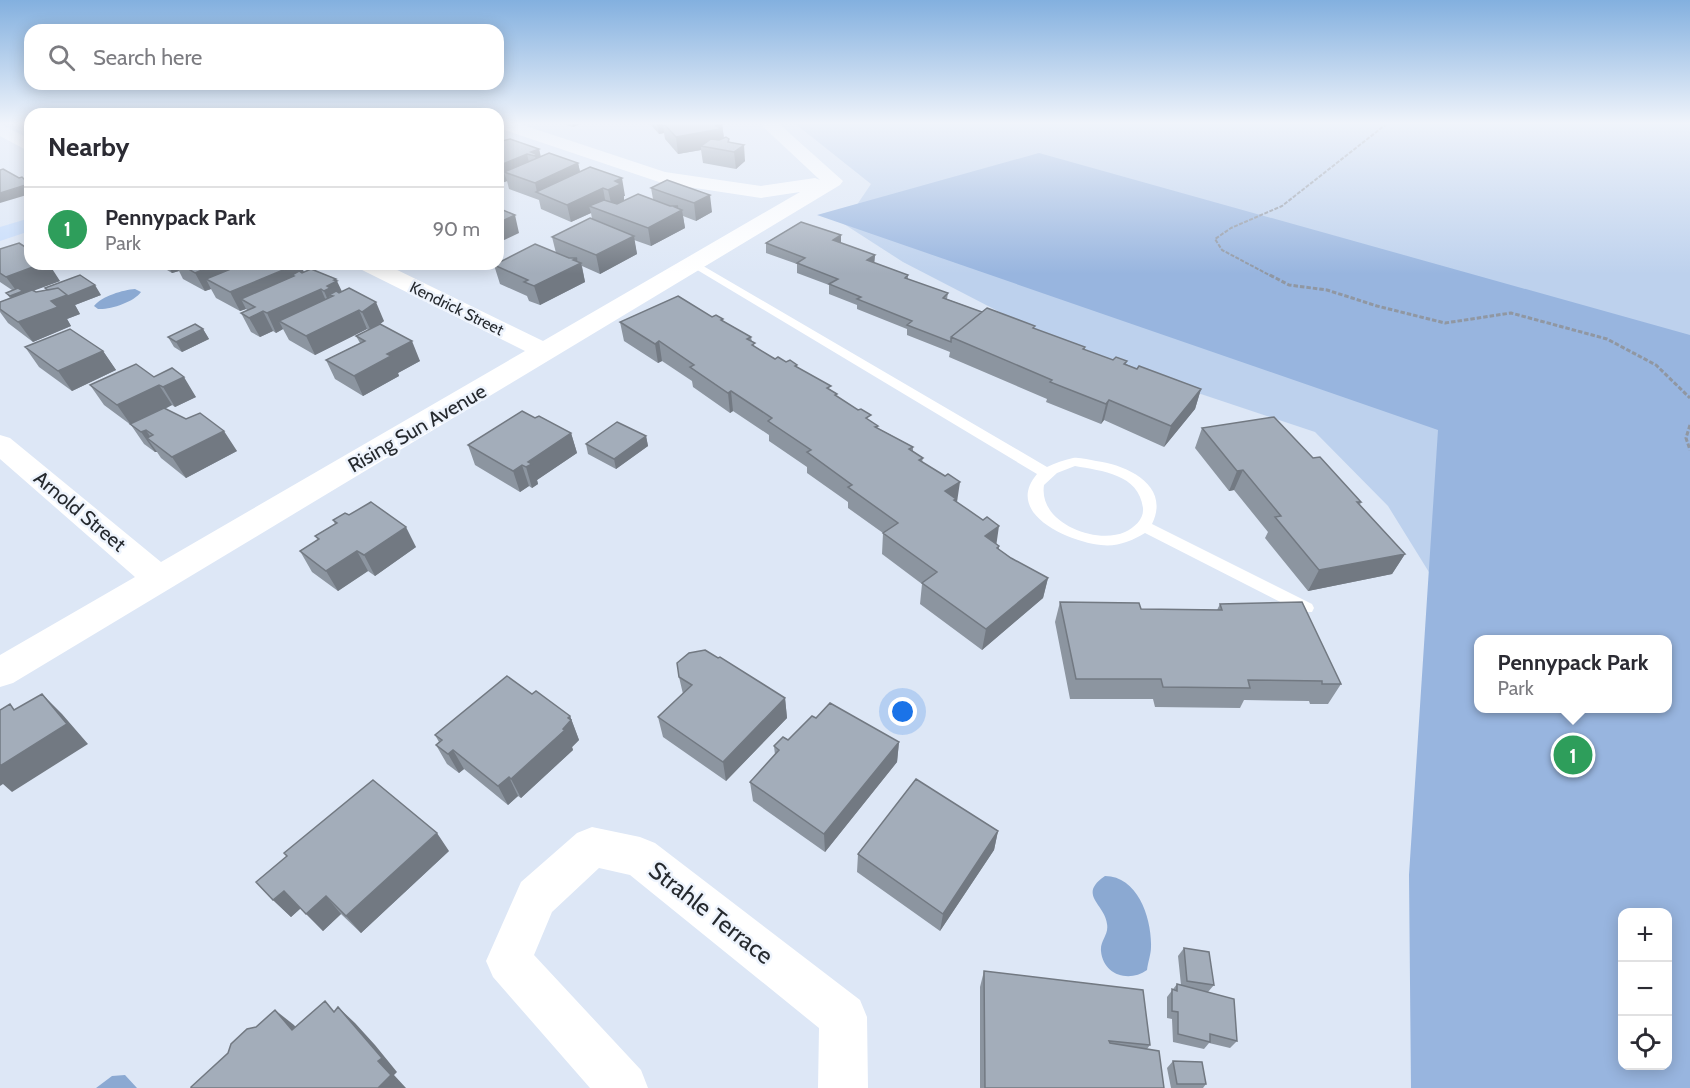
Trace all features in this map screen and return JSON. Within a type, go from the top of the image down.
[{"type":"main road","points":[[0,234],[24,226]]},
{"type":"street","points":[[649,173],[662,177],[761,192],[833,181]]},
{"type":"street","points":[[824,173],[833,181]]},
{"type":"street","name":"Rising Sun Avenue","points":[[0,673],[833,181]]},
{"type":"street","name":"Kendrick Street","points":[[380,270],[546,352]]},
{"type":"street","name":"Arnold Street","points":[[0,444],[159,579]]},
{"type":"street","name":"Strahle Terrace","points":[[623,1088],[509,961],[536,897],[592,848],[640,857],[843,1017],[843,1088]]},
{"type":"lane","points":[[693,263],[1046,473]]},
{"type":"lane","points":[[1084,463],[1112,467],[1129,475],[1142,485],[1150,497],[1153,510],[1144,526],[1138,532],[1122,538],[1103,540],[1082,537],[1063,530],[1048,520],[1038,508],[1035,495],[1037,483],[1046,473],[1059,466],[1084,463]]},
{"type":"lane","points":[[1144,526],[1306,608]]},
{"type":"path","points":[[1324,173],[1282,206],[1231,228],[1215,239],[1222,250],[1289,285],[1327,290],[1377,306],[1445,323],[1511,313],[1607,339],[1656,364],[1690,398]]},
{"type":"path","points":[[1690,425],[1686,438],[1690,450]]},
{"type":"shaded area","points":[[857,173],[1690,173],[1690,1088],[1483,1088],[1445,598],[1388,506],[1315,432],[1171,384],[1019,322],[903,262],[844,224],[871,184]]},
{"type":"shaded area","points":[[968,173],[1110,173],[1690,335],[1690,1088],[1411,1088],[1409,875],[1438,430],[817,215]]},
{"type":"shaded area","points":[[135,289],[141,292],[138,296],[121,305],[103,309],[94,306],[113,294]]},
{"type":"shaded area","points":[[1105,876],[1126,883],[1141,901],[1146,912],[1151,936],[1151,950],[1147,970],[1140,974],[1125,976],[1118,974],[1106,966],[1103,959],[1101,947],[1107,924],[1095,900],[1093,889]]},
{"type":"shaded area","points":[[125,1075],[137,1088],[96,1088],[112,1076]]},
{"type":"building","points":[[0,173],[10,173],[24,179],[24,186],[0,193]]},
{"type":"building","points":[[506,173],[557,173],[535,183]]},
{"type":"building","points":[[578,173],[607,173],[622,178],[615,181],[621,184],[608,190],[603,188],[567,205],[536,192]]},
{"type":"building","points":[[667,180],[710,195],[694,203],[651,188]]},
{"type":"building","points":[[638,194],[670,206],[678,206],[675,207],[682,210],[648,228],[589,206],[604,200],[617,204]]},
{"type":"building","points":[[504,210],[515,215],[504,220]]},
{"type":"building","points":[[590,218],[634,236],[596,255],[552,237]]},
{"type":"building","points":[[801,222],[841,235],[833,240],[875,255],[867,260],[908,275],[905,278],[948,293],[943,298],[982,312],[951,337],[951,342],[907,325],[912,321],[857,299],[861,297],[829,284],[838,279],[797,263],[805,258],[766,243]]},
{"type":"building","points":[[19,243],[24,246],[25,270],[6,277],[0,273],[0,249]]},
{"type":"building","points":[[535,244],[569,258],[577,258],[573,260],[581,263],[534,286],[524,282],[528,280],[504,269],[504,260]]},
{"type":"building","points":[[228,270],[283,270],[230,292],[206,279]]},
{"type":"building","points":[[314,270],[337,281],[327,286],[330,288],[324,291],[321,289],[267,313],[263,311],[249,318],[241,313],[255,307],[241,299],[294,276],[292,275],[299,271],[302,273]]},
{"type":"building","points":[[80,275],[95,285],[68,296],[58,288],[48,290],[45,288]]},
{"type":"building","points":[[18,288],[23,291],[10,296],[6,293]]},
{"type":"building","points":[[58,288],[67,295],[51,301],[58,307],[18,322],[0,309],[0,302],[32,290],[36,292]]},
{"type":"building","points":[[349,288],[376,302],[362,312],[359,310],[306,336],[279,321],[333,296],[329,295],[336,291],[339,293]]},
{"type":"building","points":[[678,296],[712,317],[716,315],[751,337],[747,339],[755,343],[752,345],[775,359],[778,357],[786,362],[790,360],[797,365],[795,366],[831,386],[827,388],[837,394],[835,395],[858,410],[861,409],[871,415],[866,418],[878,426],[875,427],[913,447],[909,449],[923,458],[919,460],[945,476],[948,474],[960,482],[945,491],[983,520],[987,517],[999,526],[985,536],[1011,558],[1048,578],[986,629],[922,583],[937,572],[883,533],[898,523],[848,487],[852,485],[807,452],[811,450],[768,421],[772,418],[731,391],[728,393],[690,367],[694,365],[659,341],[655,344],[620,322]]},
{"type":"building","points":[[987,308],[1085,347],[1083,349],[1113,360],[1116,357],[1127,361],[1124,364],[1137,369],[1139,366],[1201,389],[1171,426],[1109,400],[1106,404],[1050,382],[1052,380],[951,337]]},
{"type":"building","points":[[195,324],[203,329],[176,342],[168,337]]},
{"type":"building","points":[[380,324],[412,341],[387,354],[391,356],[354,376],[326,360],[365,341],[356,336]]},
{"type":"building","points":[[70,329],[103,351],[58,371],[25,347]]},
{"type":"building","points":[[136,364],[154,377],[172,368],[184,377],[163,387],[159,385],[117,405],[90,385]]},
{"type":"building","points":[[164,408],[186,419],[200,413],[224,431],[172,457],[147,438],[153,435],[146,430],[141,432],[130,424]]},
{"type":"building","points":[[522,411],[535,418],[539,416],[571,433],[528,462],[532,464],[526,467],[522,465],[513,471],[468,445]]},
{"type":"building","points":[[1274,417],[1313,458],[1320,457],[1361,502],[1357,502],[1405,554],[1319,570],[1275,517],[1281,516],[1243,470],[1237,471],[1202,428]]},
{"type":"building","points":[[617,422],[646,436],[614,459],[586,444]]},
{"type":"building","points":[[371,502],[406,527],[364,555],[357,551],[326,571],[300,551],[319,539],[315,536],[337,523],[333,520],[345,513],[349,515]]},
{"type":"building","points":[[1060,602],[1139,603],[1141,609],[1222,610],[1220,604],[1302,602],[1341,684],[1322,684],[1322,681],[1248,680],[1250,688],[1163,687],[1161,679],[1076,679]]},
{"type":"building","points":[[705,650],[785,698],[723,762],[658,717],[692,685],[679,677],[677,663],[689,653]]},
{"type":"building","points":[[507,676],[532,694],[536,691],[570,716],[568,718],[571,720],[563,729],[565,730],[511,779],[509,777],[498,786],[453,750],[448,754],[436,745],[442,740],[435,735]]},
{"type":"building","points":[[42,694],[67,724],[0,766],[0,710],[10,704],[14,710]]},
{"type":"building","points":[[830,703],[899,742],[824,834],[750,782],[779,750],[774,746],[783,737],[788,740],[812,716],[816,718]]},
{"type":"building","points":[[916,779],[998,831],[943,914],[858,854]]},
{"type":"building","points":[[373,780],[437,833],[346,916],[326,896],[306,914],[284,891],[273,900],[256,882],[287,856],[284,853]]},
{"type":"building","points":[[1184,948],[1209,952],[1214,985],[1187,981]]},
{"type":"building","points":[[984,971],[1143,990],[1150,1045],[1109,1041],[1159,1051],[1164,1088],[985,1088]]},
{"type":"building","points":[[1177,984],[1234,999],[1237,1041],[1210,1034],[1210,1042],[1178,1034],[1178,1012],[1172,1011],[1172,989],[1177,991]]},
{"type":"building","points":[[325,1001],[334,1012],[338,1007],[382,1058],[378,1061],[391,1075],[378,1088],[191,1088],[228,1053],[231,1044],[247,1029],[256,1027],[275,1010],[292,1030]]},
{"type":"building","points":[[1173,1061],[1202,1062],[1206,1084],[1177,1084]]},
{"type":"place","name":"Pennypack Park","points":[[1573,755]]}]
